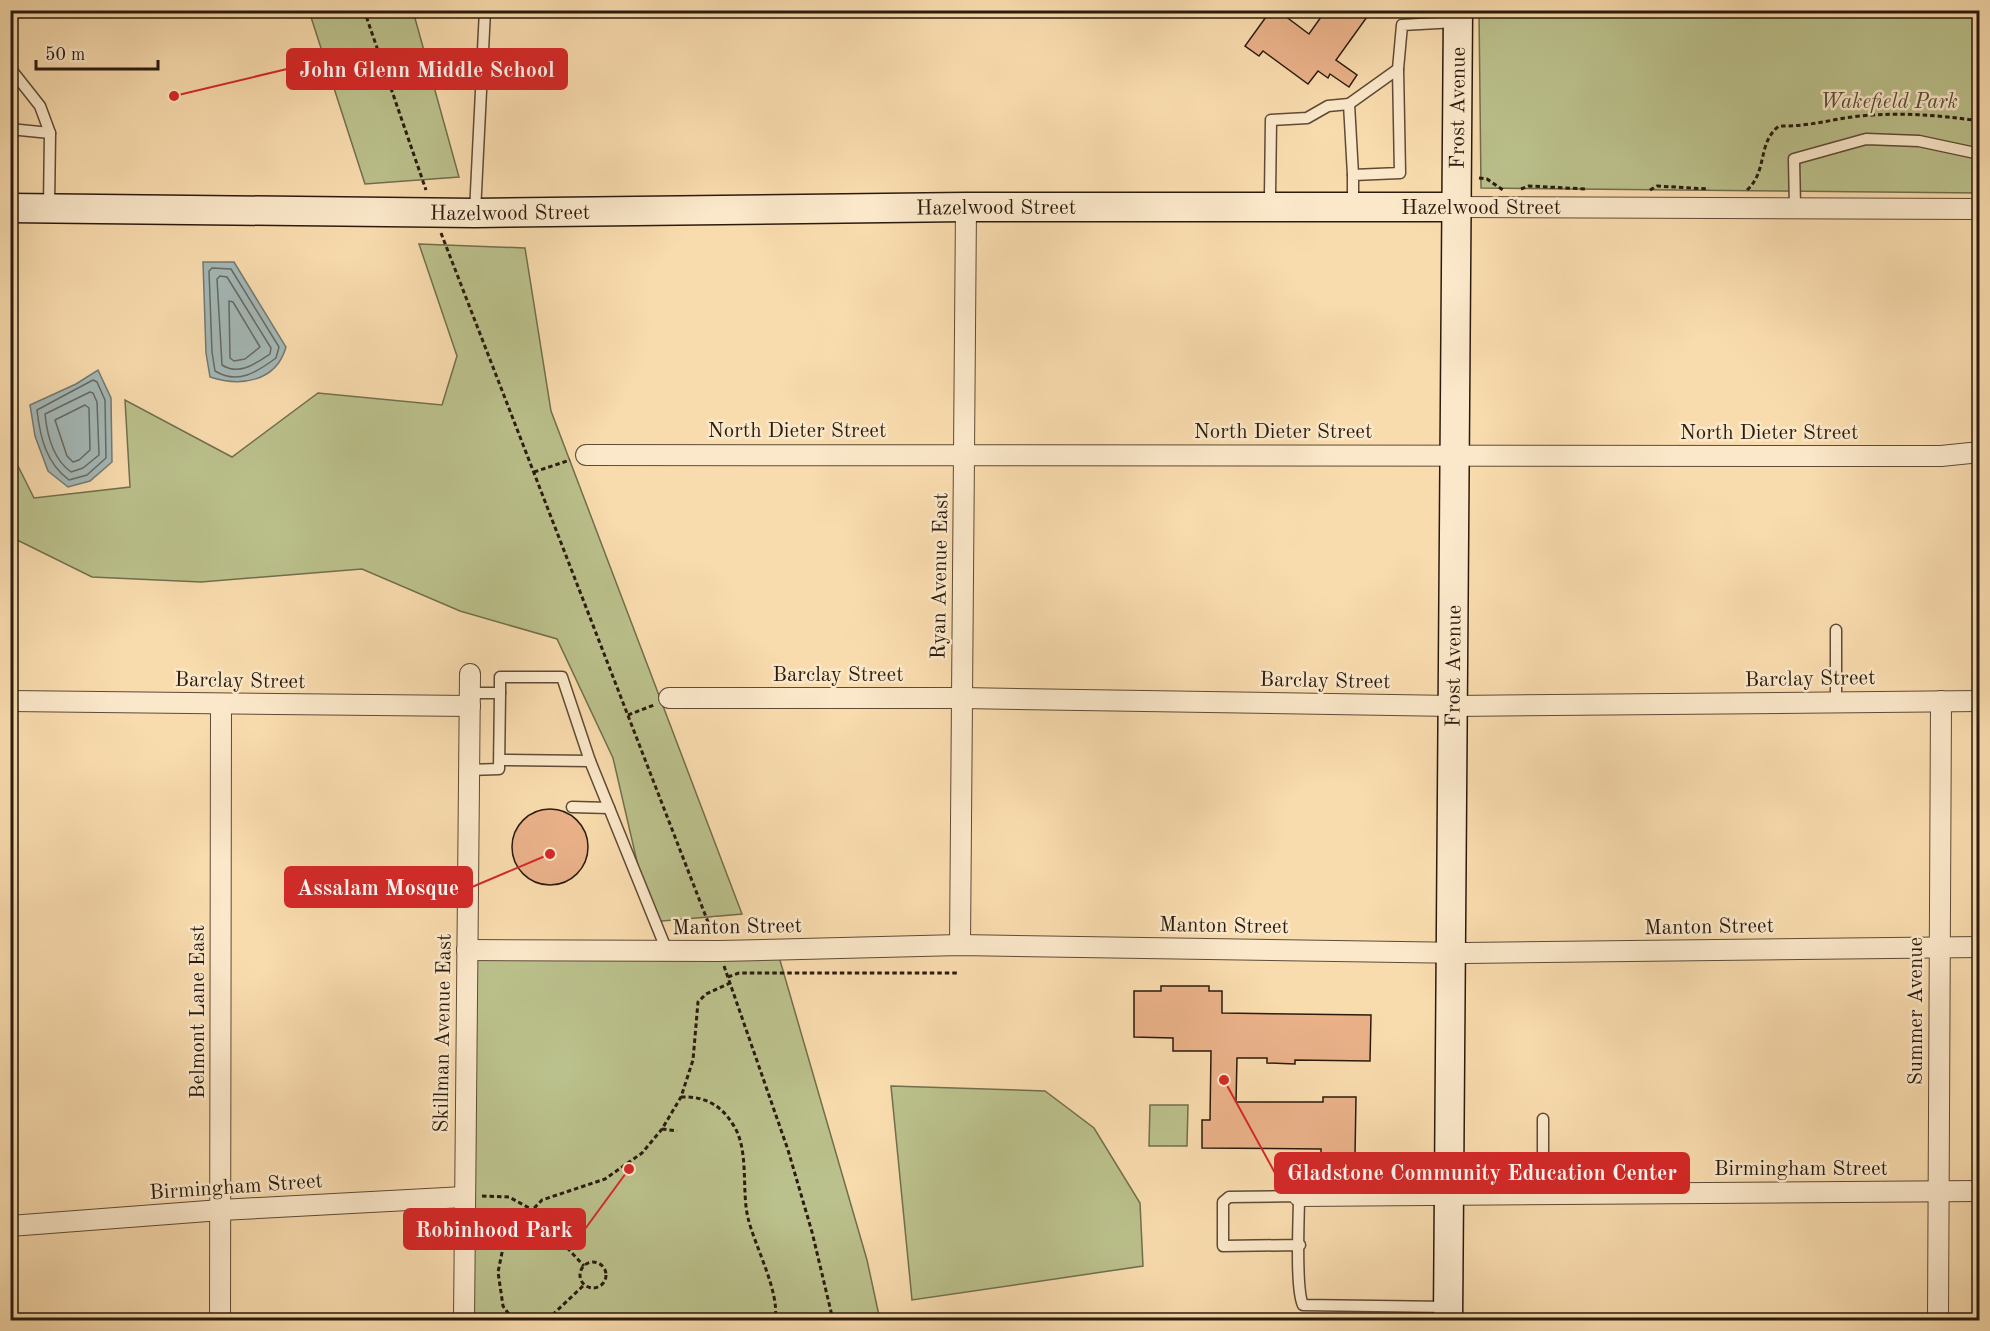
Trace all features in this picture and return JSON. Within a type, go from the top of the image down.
[{"type":"street","name":"Frost Avenue","points":[[1448,1314],[1458,16]]},
{"type":"street","name":"Hazelwood Street","points":[[10,208],[433,213],[966,207],[1980,209]]},
{"type":"street","name":"Ryan Avenue East","points":[[960,945],[966,207]]},
{"type":"street","name":"North Dieter Street","points":[[586,455],[964,453],[1941,456],[1980,452]]},
{"type":"street","name":"Barclay Street","points":[[10,701],[221,704],[470,691]]},
{"type":"street","name":"Skillman Avenue East","points":[[464,1320],[470,691]]},
{"type":"street","name":"Barclay Street","points":[[669,698],[962,698],[1453,706],[1980,701]]},
{"type":"street","name":"Summer Avenue","points":[[1938,1320],[1941,701]]},
{"type":"street","name":"Belmont Lane East","points":[[220,1320],[221,704]]},
{"type":"street","name":"Manton Street","points":[[467,950],[719,951],[960,945],[1451,953],[1980,947]]},
{"type":"street","name":"Birmingham Street","points":[[1299,1196],[1448,1196],[1543,1192],[1980,1191]]},
{"type":"street","name":"Birmingham Street","points":[[10,1226],[221,1210],[464,1197]]},
{"type":"lane","points":[[475,213],[485,10]]},
{"type":"lane","points":[[1353,175],[1400,173],[1398,69],[1402,25],[1458,16]]},
{"type":"lane","points":[[10,68],[40,106],[50,134],[49,208]]},
{"type":"lane","points":[[1272,207],[1270,195],[1271,120],[1307,118],[1328,106],[1349,104],[1398,69]]},
{"type":"lane","points":[[1349,104],[1353,207]]},
{"type":"lane","points":[[10,129],[50,134]]},
{"type":"lane","points":[[1795,207],[1794,159],[1866,139],[1919,141],[1980,154]]},
{"type":"lane","points":[[1836,630],[1836,702]]},
{"type":"lane","points":[[469,770],[499,769],[500,677],[562,677],[590,761],[667,951]]},
{"type":"lane","points":[[470,691],[500,693]]},
{"type":"lane","points":[[500,760],[590,761]]},
{"type":"lane","points":[[572,807],[609,808]]},
{"type":"lane","points":[[1543,1119],[1543,1192]]},
{"type":"lane","points":[[1300,1245],[1223,1246],[1223,1202],[1229,1197],[1299,1196],[1300,1245],[1300,1295],[1303,1305],[1448,1314]]},
{"type":"path","points":[[364,10],[433,213],[719,951],[788,1150],[812,1232],[833,1320]]},
{"type":"path","points":[[1740,196],[1756,182],[1768,134],[1779,126],[1802,127],[1858,116],[1921,113],[1980,121]]},
{"type":"path","points":[[1457,177],[1487,179],[1504,190],[1529,186],[1589,190]]},
{"type":"path","points":[[1643,194],[1657,186],[1708,189],[1717,193]]},
{"type":"path","points":[[534,472],[586,455]]},
{"type":"path","points":[[628,715],[669,698]]},
{"type":"path","points":[[728,977],[739,973],[959,973]]},
{"type":"path","points":[[513,1320],[503,1306],[499,1290],[499,1259],[511,1232],[542,1200],[594,1183],[624,1167],[642,1153],[662,1129],[681,1097],[693,1060],[698,1002],[706,994],[730,983]]},
{"type":"path","points":[[681,1097],[693,1097],[716,1105],[734,1124],[740,1142],[747,1215],[768,1279],[777,1313],[776,1320]]},
{"type":"path","points":[[662,1129],[677,1131]]},
{"type":"path","points":[[464,1197],[509,1197],[531,1209],[584,1266]]},
{"type":"path","points":[[593,1262],[599,1264],[606,1274],[601,1286],[596,1288],[584,1285],[580,1279],[584,1266],[593,1262]]},
{"type":"path","points":[[547,1320],[584,1285]]},
{"type":"green space","points":[[309,11],[413,11],[459,177],[365,184]]},
{"type":"green space","name":"Wakefield Park","points":[[1479,11],[1979,11],[1979,193],[1481,188]]},
{"type":"green space","points":[[419,244],[525,248],[551,411],[742,914],[651,922],[613,758],[557,639],[460,611],[362,569],[201,582],[92,577],[11,537],[10,450],[34,498],[130,487],[125,400],[232,457],[318,393],[442,405],[457,356]]},
{"type":"green space","points":[[467,950],[777,950],[867,1260],[880,1320],[465,1320]]},
{"type":"green space","points":[[891,1086],[1045,1091],[1094,1128],[1140,1203],[1143,1266],[912,1300]]},
{"type":"green space","points":[[1150,1105],[1188,1105],[1187,1146],[1149,1146]]},
{"type":"water","points":[[203,262],[234,262],[286,347],[281,359],[266,375],[245,381],[210,377],[206,353]]},
{"type":"water","points":[[98,370],[111,398],[112,462],[90,481],[68,487],[48,471],[35,436],[30,405],[76,384]]},
{"type":"building","points":[[1271,10],[1277,10],[1309,34],[1326,10],[1372,10],[1336,60],[1357,75],[1349,87],[1330,74],[1328,78],[1318,71],[1308,84],[1263,51],[1259,56],[1245,46]]},
{"type":"building","points":[[558,809],[571,815],[582,826],[588,839],[586,862],[571,879],[558,885],[542,885],[529,879],[514,862],[512,839],[518,826],[535,811]]},
{"type":"building","points":[[1161,986],[1209,986],[1209,991],[1222,991],[1222,1013],[1371,1015],[1370,1061],[1295,1060],[1295,1064],[1267,1063],[1267,1058],[1237,1058],[1236,1102],[1323,1102],[1323,1097],[1356,1097],[1355,1155],[1321,1154],[1321,1149],[1202,1148],[1202,1120],[1210,1120],[1211,1051],[1173,1051],[1173,1038],[1134,1037],[1134,991],[1161,991]]},
{"type":"place","name":"John Glenn Middle School","points":[[174,96]]},
{"type":"place","name":"Assalam Mosque","points":[[550,854]]},
{"type":"place","name":"Gladstone Community Education Center","points":[[1224,1080]]},
{"type":"place","name":"Robinhood Park","points":[[629,1169]]}]
